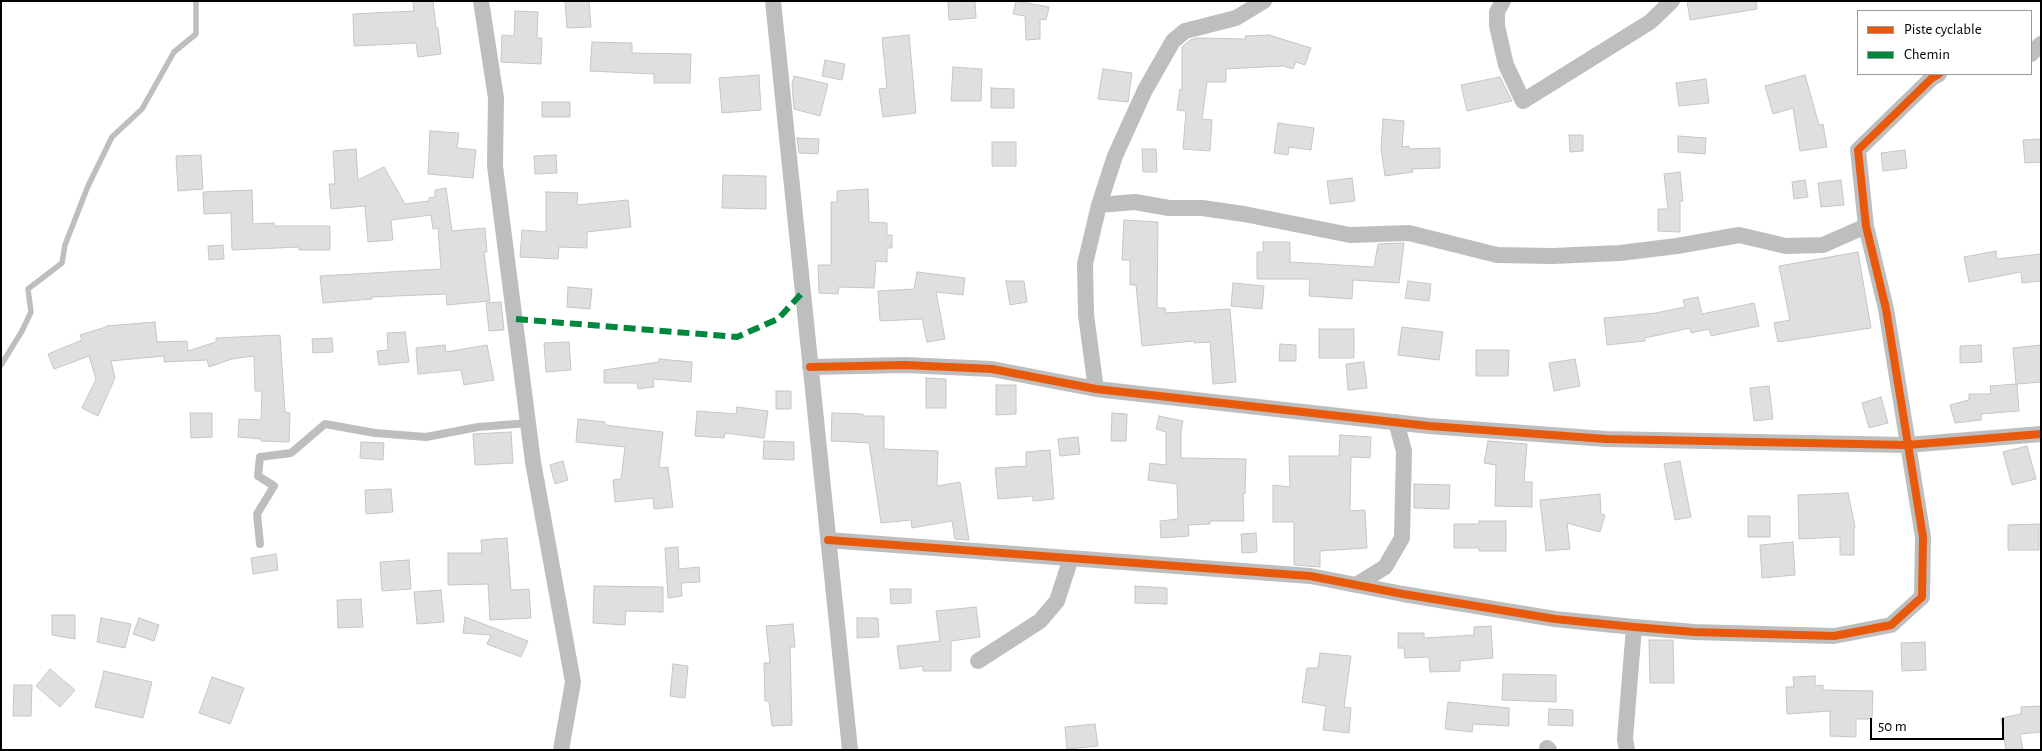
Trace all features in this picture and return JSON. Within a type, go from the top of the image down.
[{"type":"street","points":[[481,1],[496,98],[495,166],[533,462],[573,682],[561,750]]},
{"type":"street","points":[[773,1],[850,750]]},
{"type":"street","points":[[1096,388],[1086,315],[1085,264],[1099,205],[1115,156],[1141,98],[1173,41],[1184,31],[1236,18],[1264,1]]},
{"type":"street","points":[[1503,1],[1497,12],[1497,26],[1506,65],[1523,101],[1650,22],[1672,1]]},
{"type":"street","points":[[2032,53],[2041,44]]},
{"type":"street","points":[[828,540],[1310,576],[1555,619],[1694,632],[1834,636],[1891,625],[1922,597],[1923,537],[1886,309],[1866,226],[1858,150],[1932,78],[1938,75]]},
{"type":"street","points":[[1099,205],[1134,202],[1169,208],[1202,208],[1350,235],[1408,233],[1497,255],[1553,256],[1620,253],[1677,246],[1739,234],[1786,246],[1823,245],[1866,226]]},
{"type":"street","points":[[810,367],[906,365],[992,369],[1096,388],[1429,426],[1606,439],[1907,445],[2041,434]]},
{"type":"street","points":[[1356,585],[1385,566],[1402,538],[1404,450],[1396,422]]},
{"type":"street","points":[[978,661],[1040,621],[1057,601],[1071,558]]},
{"type":"street","points":[[1627,750],[1625,739],[1634,627]]},
{"type":"lane","points":[[260,544],[257,514],[274,486],[258,476],[260,457],[291,453],[326,424],[375,433],[426,438],[478,427],[528,423]]},
{"type":"building","points":[[413,1],[433,1],[441,54],[418,57],[416,43],[354,46],[353,14],[414,11]]},
{"type":"building","points":[[565,1],[589,1],[591,27],[567,28]]},
{"type":"building","points":[[948,1],[975,1],[976,18],[949,20]]},
{"type":"building","points":[[1016,1],[1049,7],[1046,20],[1040,19],[1040,39],[1026,40],[1025,16],[1013,14]]},
{"type":"building","points":[[1687,1],[1756,1],[1757,9],[1690,20]]},
{"type":"building","points":[[515,11],[538,12],[537,38],[542,38],[541,64],[501,62],[502,35],[514,36]]},
{"type":"building","points":[[909,35],[916,113],[883,117],[879,89],[887,88],[882,38]]},
{"type":"building","points":[[1269,35],[1311,48],[1305,65],[1296,62],[1293,69],[1283,66],[1226,69],[1226,82],[1207,82],[1202,119],[1212,120],[1210,151],[1183,149],[1186,111],[1177,110],[1180,89],[1182,90],[1182,47],[1190,40],[1196,38],[1246,39],[1245,36]]},
{"type":"building","points":[[592,42],[632,43],[632,53],[691,54],[690,83],[654,83],[654,74],[590,71]]},
{"type":"building","points":[[825,60],[845,64],[842,80],[822,76]]},
{"type":"building","points":[[953,67],[982,69],[981,101],[951,101]]},
{"type":"building","points":[[1103,69],[1132,73],[1128,102],[1098,99]]},
{"type":"building","points":[[759,75],[761,110],[722,113],[719,78]]},
{"type":"building","points":[[1805,75],[1819,125],[1823,124],[1827,147],[1800,151],[1793,108],[1773,114],[1765,86]]},
{"type":"building","points":[[794,76],[828,84],[820,116],[794,109],[792,84]]},
{"type":"building","points":[[1500,77],[1512,101],[1467,111],[1461,85]]},
{"type":"building","points":[[1706,79],[1709,103],[1679,106],[1676,83]]},
{"type":"building","points":[[991,88],[1014,89],[1014,108],[991,108]]},
{"type":"building","points":[[542,102],[570,102],[570,117],[542,117]]},
{"type":"building","points":[[1383,119],[1404,121],[1402,147],[1409,146],[1409,149],[1440,148],[1440,168],[1412,169],[1413,172],[1385,176],[1381,149]]},
{"type":"building","points":[[1278,123],[1314,128],[1311,150],[1289,147],[1288,155],[1274,153]]},
{"type":"building","points":[[430,131],[459,133],[457,148],[476,150],[473,178],[428,174]]},
{"type":"building","points":[[1569,135],[1583,135],[1583,151],[1570,152]]},
{"type":"building","points":[[1678,136],[1706,138],[1705,154],[1678,152]]},
{"type":"building","points":[[797,138],[819,139],[818,154],[799,153]]},
{"type":"building","points":[[2041,139],[2041,162],[2025,163],[2023,140]]},
{"type":"building","points":[[992,142],[1016,142],[1016,166],[992,166]]},
{"type":"building","points":[[356,149],[358,180],[384,167],[405,204],[429,201],[429,198],[435,197],[435,190],[446,188],[452,231],[485,228],[487,252],[484,252],[490,301],[447,305],[446,294],[371,297],[372,299],[323,303],[320,276],[441,269],[438,228],[433,229],[431,215],[391,220],[393,240],[368,242],[365,206],[331,209],[329,184],[335,184],[333,151]]},
{"type":"building","points":[[1142,149],[1156,149],[1157,172],[1143,172]]},
{"type":"building","points":[[1905,150],[1907,168],[1883,171],[1881,153]]},
{"type":"building","points":[[201,155],[203,189],[178,191],[176,156]]},
{"type":"building","points":[[556,155],[557,173],[535,174],[534,156]]},
{"type":"building","points":[[1680,172],[1683,201],[1680,201],[1680,232],[1658,231],[1658,209],[1668,209],[1664,174]]},
{"type":"building","points":[[723,175],[766,176],[766,209],[722,208]]},
{"type":"building","points":[[1352,178],[1355,201],[1330,204],[1327,181]]},
{"type":"building","points":[[1805,180],[1808,197],[1794,199],[1792,182]]},
{"type":"building","points":[[1841,180],[1844,205],[1821,207],[1818,183]]},
{"type":"building","points":[[868,189],[869,222],[887,223],[887,235],[892,235],[892,248],[887,248],[887,262],[876,261],[874,288],[839,287],[838,294],[819,293],[818,265],[831,265],[831,202],[837,202],[837,191]]},
{"type":"building","points":[[252,190],[253,224],[274,223],[274,226],[330,226],[330,250],[299,250],[299,247],[232,250],[231,213],[204,214],[203,192]]},
{"type":"building","points":[[546,192],[578,193],[577,205],[628,200],[631,227],[587,232],[587,248],[559,247],[558,259],[520,257],[522,230],[546,232]]},
{"type":"building","points":[[1124,220],[1158,222],[1157,308],[1165,308],[1166,313],[1230,309],[1236,382],[1213,384],[1210,342],[1194,343],[1194,341],[1142,346],[1136,285],[1130,285],[1130,260],[1122,260]]},
{"type":"building","points":[[1263,242],[1290,242],[1290,262],[1374,267],[1378,244],[1404,243],[1399,283],[1353,280],[1352,299],[1309,296],[1310,279],[1257,279],[1257,252],[1263,252]]},
{"type":"building","points":[[223,245],[224,259],[209,260],[208,246]]},
{"type":"building","points":[[1996,251],[1997,259],[2041,254],[2041,281],[2022,283],[2021,272],[1969,282],[1964,257]]},
{"type":"building","points":[[1858,252],[1871,328],[1778,342],[1774,323],[1790,320],[1779,266]]},
{"type":"building","points":[[917,272],[965,278],[963,295],[936,292],[945,339],[927,342],[922,319],[880,321],[878,291],[914,289]]},
{"type":"building","points":[[1006,281],[1024,281],[1027,302],[1010,305]]},
{"type":"building","points":[[1408,281],[1431,284],[1429,301],[1405,298]]},
{"type":"building","points":[[1233,283],[1264,286],[1262,309],[1231,306]]},
{"type":"building","points":[[568,287],[592,289],[590,309],[567,307]]},
{"type":"building","points":[[1698,297],[1702,314],[1754,303],[1759,326],[1711,336],[1709,329],[1691,333],[1690,328],[1645,338],[1645,341],[1607,345],[1604,318],[1656,313],[1685,307],[1683,300]]},
{"type":"building","points":[[501,302],[504,330],[489,331],[486,303]]},
{"type":"building","points":[[155,322],[157,342],[187,341],[188,351],[216,342],[216,338],[280,335],[285,412],[290,413],[289,442],[261,441],[261,439],[238,437],[239,419],[261,420],[262,391],[255,391],[254,356],[232,359],[209,367],[207,360],[164,362],[164,356],[111,361],[115,378],[98,416],[82,408],[96,379],[89,356],[54,369],[48,354],[82,340],[80,335],[106,326]]},
{"type":"building","points":[[1402,327],[1443,332],[1439,360],[1398,355]]},
{"type":"building","points":[[1319,329],[1354,329],[1354,358],[1319,358]]},
{"type":"building","points":[[405,332],[409,362],[379,365],[377,351],[388,350],[387,333]]},
{"type":"building","points":[[332,338],[333,352],[313,353],[312,339]]},
{"type":"building","points":[[569,342],[571,370],[546,372],[544,343]]},
{"type":"building","points":[[1280,344],[1296,345],[1296,361],[1279,361]]},
{"type":"building","points":[[445,345],[446,352],[487,345],[494,380],[464,385],[461,370],[418,374],[416,348]]},
{"type":"building","points":[[1981,345],[1982,362],[1960,363],[1960,346]]},
{"type":"building","points":[[2041,345],[2041,382],[2017,384],[2019,411],[1981,414],[1981,420],[1955,423],[1950,405],[1969,400],[1969,394],[1991,394],[1990,386],[2016,384],[2013,348]]},
{"type":"building","points":[[1476,350],[1509,350],[1508,376],[1476,376]]},
{"type":"building","points":[[659,359],[692,362],[691,382],[653,379],[654,387],[638,389],[637,383],[604,383],[604,370],[659,362]]},
{"type":"building","points":[[1575,359],[1580,386],[1554,391],[1549,363]]},
{"type":"building","points":[[1364,362],[1367,388],[1348,390],[1346,364]]},
{"type":"building","points":[[926,378],[946,379],[946,408],[926,408]]},
{"type":"building","points":[[996,385],[1016,385],[1016,414],[996,415]]},
{"type":"building","points":[[1769,386],[1773,419],[1754,421],[1750,388]]},
{"type":"building","points":[[776,391],[791,391],[791,409],[776,409]]},
{"type":"building","points":[[1881,397],[1888,423],[1869,428],[1862,403]]},
{"type":"building","points":[[737,407],[768,411],[764,438],[725,433],[724,438],[695,436],[697,411],[736,414]]},
{"type":"building","points":[[190,413],[212,413],[212,437],[191,438]]},
{"type":"building","points":[[832,413],[884,416],[884,449],[938,451],[937,486],[960,482],[969,540],[955,539],[952,521],[912,528],[911,520],[881,523],[869,443],[831,441]]},
{"type":"building","points":[[1112,413],[1127,414],[1126,441],[1111,441]]},
{"type":"building","points":[[1159,416],[1183,421],[1181,430],[1181,458],[1246,459],[1245,494],[1243,493],[1244,521],[1210,521],[1210,524],[1188,525],[1189,536],[1161,538],[1160,521],[1178,519],[1177,484],[1148,480],[1150,463],[1166,465],[1166,432],[1156,429]]},
{"type":"building","points":[[578,419],[605,422],[605,425],[663,432],[659,468],[668,467],[673,507],[654,509],[653,498],[615,502],[613,480],[621,479],[625,447],[576,442]]},
{"type":"building","points":[[511,432],[513,463],[475,465],[473,434]]},
{"type":"building","points":[[1340,435],[1371,437],[1370,458],[1351,457],[1350,511],[1365,510],[1367,548],[1320,551],[1320,567],[1294,565],[1294,522],[1273,522],[1273,485],[1290,487],[1289,456],[1339,456]]},
{"type":"building","points":[[1078,437],[1080,454],[1060,456],[1058,439]]},
{"type":"building","points":[[764,441],[794,442],[794,460],[763,459]]},
{"type":"building","points":[[1488,441],[1527,444],[1524,482],[1532,482],[1532,507],[1495,506],[1496,465],[1484,463]]},
{"type":"building","points":[[361,442],[384,443],[383,460],[360,458]]},
{"type":"building","points":[[2027,446],[2036,479],[2012,485],[2003,452]]},
{"type":"building","points":[[1050,450],[1054,499],[1033,501],[1033,496],[998,499],[995,468],[1026,466],[1026,452]]},
{"type":"building","points":[[563,461],[568,480],[555,484],[550,465]]},
{"type":"building","points":[[1680,461],[1691,517],[1675,520],[1664,464]]},
{"type":"building","points":[[1414,484],[1450,485],[1449,509],[1414,508]]},
{"type":"building","points":[[391,489],[393,512],[366,514],[365,490]]},
{"type":"building","points":[[1848,493],[1855,527],[1854,555],[1840,555],[1840,537],[1799,539],[1798,495]]},
{"type":"building","points":[[1600,494],[1601,514],[1605,515],[1600,532],[1567,523],[1570,549],[1546,551],[1540,500]]},
{"type":"building","points":[[1748,516],[1770,516],[1770,537],[1748,537]]},
{"type":"building","points":[[1479,521],[1506,521],[1506,551],[1479,551],[1479,548],[1454,548],[1454,524],[1479,524]]},
{"type":"building","points":[[2039,524],[2039,550],[2008,550],[2008,525]]},
{"type":"building","points":[[1256,533],[1257,552],[1242,553],[1241,534]]},
{"type":"building","points":[[507,538],[511,590],[529,589],[531,618],[490,620],[488,584],[448,585],[448,553],[482,553],[481,540]]},
{"type":"building","points":[[1793,542],[1795,575],[1762,578],[1760,545]]},
{"type":"building","points":[[678,547],[679,569],[699,567],[700,582],[681,583],[682,596],[668,598],[665,548]]},
{"type":"building","points":[[276,554],[278,570],[253,574],[251,558]]},
{"type":"building","points":[[409,560],[411,589],[382,591],[380,562]]},
{"type":"building","points":[[594,586],[663,587],[663,612],[626,611],[625,625],[593,623]]},
{"type":"building","points":[[1135,586],[1167,588],[1167,604],[1135,603]]},
{"type":"building","points":[[890,589],[911,589],[911,603],[891,604]]},
{"type":"building","points":[[441,590],[444,622],[417,624],[414,592]]},
{"type":"building","points":[[361,599],[363,627],[338,628],[337,600]]},
{"type":"building","points":[[976,607],[980,637],[951,641],[951,671],[923,671],[923,666],[900,669],[897,646],[940,641],[936,611]]},
{"type":"building","points":[[52,615],[75,615],[75,639],[52,635]]},
{"type":"building","points":[[465,617],[528,641],[521,657],[487,644],[491,635],[463,633]]},
{"type":"building","points":[[101,618],[131,624],[125,648],[97,642]]},
{"type":"building","points":[[139,618],[159,625],[154,641],[133,634]]},
{"type":"building","points":[[857,618],[878,618],[879,637],[857,638]]},
{"type":"building","points":[[793,624],[795,647],[790,647],[792,725],[772,726],[769,701],[765,701],[764,663],[770,663],[766,626]]},
{"type":"building","points":[[1491,626],[1493,658],[1460,661],[1460,671],[1430,672],[1429,657],[1405,658],[1404,648],[1398,648],[1398,633],[1424,633],[1424,638],[1474,635],[1474,627]]},
{"type":"building","points":[[1649,640],[1673,640],[1674,683],[1650,683]]},
{"type":"building","points":[[1925,642],[1926,670],[1902,671],[1901,643]]},
{"type":"building","points":[[1320,653],[1351,656],[1344,707],[1351,708],[1349,733],[1323,730],[1326,706],[1302,702],[1307,668],[1318,668]]},
{"type":"building","points":[[673,664],[688,666],[685,698],[670,696]]},
{"type":"building","points":[[50,669],[75,690],[60,707],[36,686]]},
{"type":"building","points":[[104,671],[152,682],[143,718],[95,707]]},
{"type":"building","points":[[1503,674],[1556,675],[1556,702],[1502,700]]},
{"type":"building","points":[[1815,676],[1815,686],[1823,685],[1823,690],[1873,691],[1872,719],[1856,719],[1856,737],[1830,736],[1830,711],[1787,714],[1786,687],[1794,687],[1793,677]]},
{"type":"building","points":[[212,677],[244,688],[230,724],[199,713]]},
{"type":"building","points":[[14,685],[32,685],[31,716],[13,716]]},
{"type":"building","points":[[1448,702],[1509,708],[1509,726],[1473,724],[1472,732],[1445,729]]},
{"type":"building","points":[[2041,706],[2041,732],[2020,734],[2023,750],[2006,750],[2001,718],[2021,714],[2021,707]]},
{"type":"building","points":[[1549,709],[1573,710],[1573,726],[1548,725]]},
{"type":"building","points":[[1095,724],[1098,746],[1067,749],[1065,727]]},
{"type":"waterway","points":[[1,365],[22,331],[31,312],[28,289],[62,263],[65,245],[88,186],[112,137],[142,109],[174,52],[196,34],[196,1]]},
{"type":"marked path","points":[[516,319],[737,337],[778,319],[802,293]]},
{"type":"cycle path","points":[[828,540],[1310,576],[1403,594],[1555,619],[1694,632],[1834,636],[1891,625],[1922,597],[1923,537],[1886,309],[1866,226],[1858,150],[1937,75]]},
{"type":"cycle path","points":[[810,367],[905,365],[992,369],[1096,389],[1429,426],[1606,439],[1907,445],[2041,434]]}]
